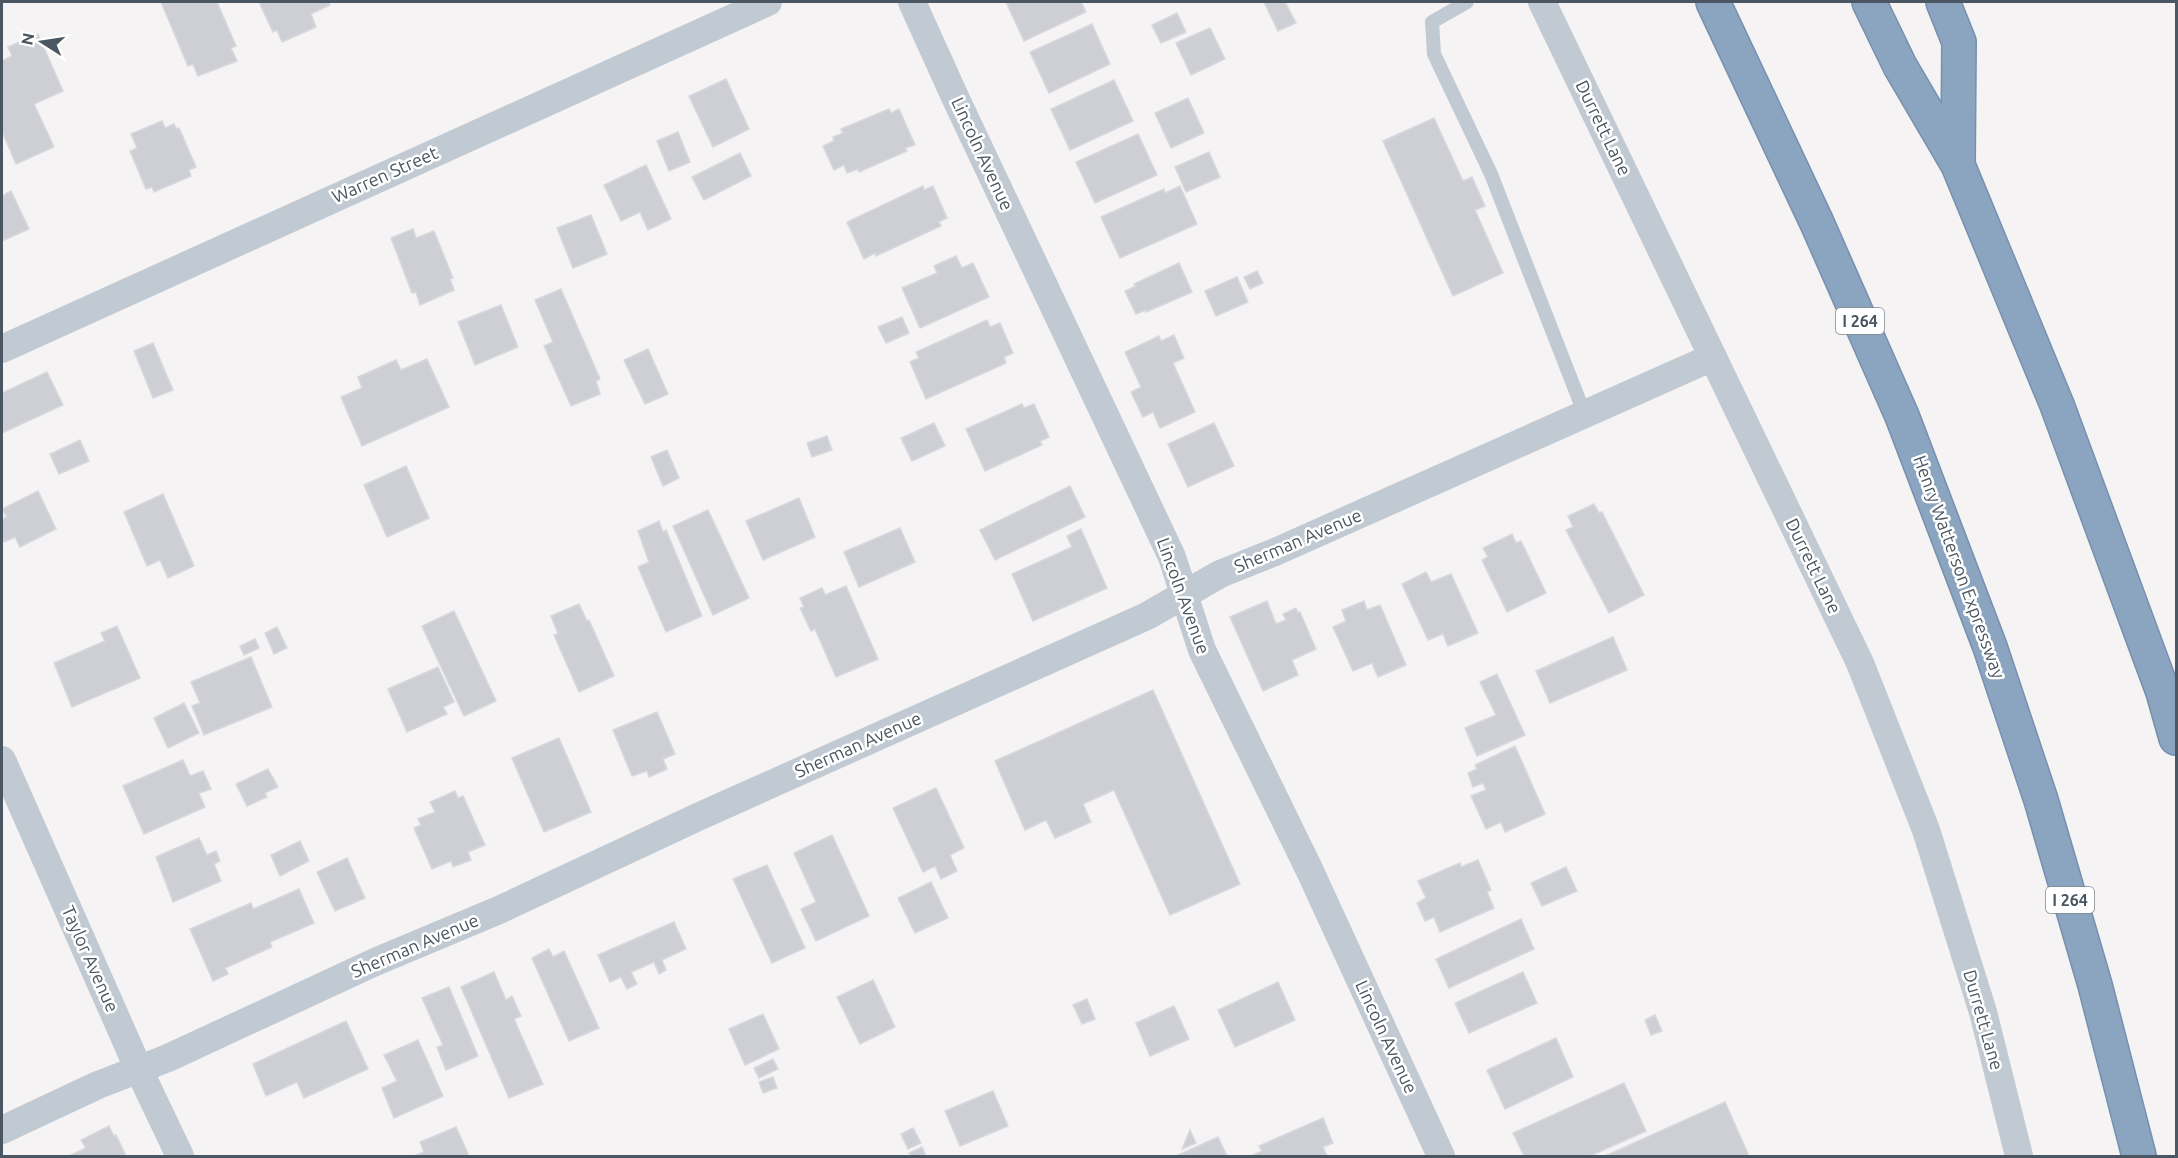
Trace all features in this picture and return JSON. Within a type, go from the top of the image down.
[{"type":"highway","name":"Henry Watterson Expressway","points":[[1713,2],[1817,223],[1902,416],[1990,647],[2041,800],[2095,985],[2139,1156]]},
{"type":"highway","points":[[1869,2],[1900,66],[1958,165],[2056,405],[2163,692],[2176,738]]},
{"type":"highway","points":[[1943,2],[1959,42],[1958,165]]},
{"type":"street","name":"Warren Street","points":[[2,349],[768,2]]},
{"type":"street","name":"Lincoln Avenue","points":[[912,2],[1172,557],[1202,650],[1309,869],[1441,1156]]},
{"type":"street","name":"Durrett Lane","points":[[1542,2],[1860,663],[1926,831],[1983,1012],[2019,1156]]},
{"type":"street","name":"Sherman Avenue","points":[[2,1130],[98,1085],[168,1058],[375,962],[499,910],[700,816],[1147,616],[1220,574],[1275,552],[1713,357]]},
{"type":"street","name":"Taylor Avenue","points":[[2,760],[139,1070],[180,1156]]},
{"type":"lane","points":[[1467,2],[1432,22],[1434,54],[1491,174],[1585,415]]},
{"type":"building","points":[[161,2],[217,2],[236,46],[231,48],[237,61],[198,76],[193,64],[188,66]]},
{"type":"building","points":[[259,2],[329,2],[330,5],[311,14],[316,27],[282,42],[277,30],[273,32]]},
{"type":"building","points":[[1006,2],[1081,2],[1086,12],[1024,41]]},
{"type":"building","points":[[1264,2],[1285,2],[1296,23],[1278,31]]},
{"type":"building","points":[[1177,13],[1186,32],[1161,43],[1152,25]]},
{"type":"building","points":[[1092,24],[1110,64],[1049,93],[1030,52]]},
{"type":"building","points":[[1210,28],[1225,59],[1191,75],[1176,43]]},
{"type":"building","points":[[38,34],[63,91],[34,104],[54,147],[16,164],[2,131],[2,61],[12,56],[8,47]]},
{"type":"building","points":[[726,79],[749,129],[713,147],[689,96]]},
{"type":"building","points":[[1114,80],[1133,121],[1070,150],[1051,109]]},
{"type":"building","points":[[1188,98],[1204,133],[1171,148],[1155,113]]},
{"type":"building","points":[[889,109],[891,113],[899,109],[915,145],[905,148],[907,151],[859,172],[858,169],[847,173],[844,165],[834,170],[823,146],[834,141],[833,137],[843,133],[841,129]]},
{"type":"building","points":[[1434,118],[1463,181],[1472,177],[1485,206],[1475,210],[1503,273],[1453,296],[1383,141]]},
{"type":"building","points":[[162,121],[165,128],[174,124],[176,129],[179,128],[196,167],[189,170],[191,176],[154,192],[152,187],[146,189],[130,151],[137,148],[131,134]]},
{"type":"building","points":[[678,132],[690,162],[669,171],[657,141]]},
{"type":"building","points":[[1138,134],[1157,175],[1095,203],[1076,162]]},
{"type":"building","points":[[1209,152],[1220,177],[1186,192],[1175,167]]},
{"type":"building","points":[[740,153],[751,176],[704,200],[692,177]]},
{"type":"building","points":[[646,165],[671,219],[648,230],[640,212],[621,221],[604,185]]},
{"type":"building","points":[[923,186],[924,190],[933,186],[947,218],[939,222],[941,226],[876,256],[875,253],[864,259],[847,222]]},
{"type":"building","points":[[1180,186],[1197,224],[1120,258],[1101,217],[1164,189],[1165,193]]},
{"type":"building","points":[[11,191],[29,229],[2,241],[2,196]]},
{"type":"building","points":[[591,215],[607,254],[573,268],[557,228]]},
{"type":"building","points":[[413,229],[416,238],[434,231],[453,278],[450,279],[454,290],[420,305],[416,292],[412,293],[391,238]]},
{"type":"building","points":[[956,256],[962,268],[973,263],[989,297],[920,328],[902,288],[937,273],[934,266]]},
{"type":"building","points":[[1179,263],[1192,292],[1136,314],[1125,291],[1136,286],[1134,284]]},
{"type":"building","points":[[1257,271],[1263,283],[1250,289],[1244,277]]},
{"type":"building","points":[[1237,277],[1248,302],[1216,316],[1205,291]]},
{"type":"building","points":[[561,289],[600,379],[596,381],[600,394],[571,406],[544,346],[553,342],[535,300]]},
{"type":"building","points":[[501,305],[518,347],[475,365],[458,322]]},
{"type":"building","points":[[902,317],[909,333],[886,343],[878,327]]},
{"type":"building","points":[[987,320],[990,327],[1000,323],[1013,353],[1004,357],[1006,363],[926,399],[910,362],[919,358],[916,352]]},
{"type":"building","points":[[1174,335],[1184,358],[1173,363],[1195,412],[1160,428],[1153,412],[1143,417],[1131,392],[1141,387],[1125,352],[1159,336],[1161,341]]},
{"type":"building","points":[[153,343],[173,390],[153,398],[134,351]]},
{"type":"building","points":[[648,349],[668,394],[645,404],[624,360]]},
{"type":"building","points":[[427,359],[449,407],[362,446],[341,397],[362,388],[358,377],[396,360],[401,370]]},
{"type":"building","points":[[47,372],[63,405],[2,433],[2,393]]},
{"type":"building","points":[[1022,404],[1024,408],[1034,404],[1049,437],[1040,441],[1042,445],[985,471],[966,429]]},
{"type":"building","points":[[934,423],[945,446],[912,461],[901,438]]},
{"type":"building","points":[[1214,423],[1234,466],[1188,487],[1168,444]]},
{"type":"building","points":[[827,436],[832,450],[812,457],[807,443]]},
{"type":"building","points":[[80,440],[89,461],[59,474],[50,454]]},
{"type":"building","points":[[667,450],[679,478],[663,486],[651,457]]},
{"type":"building","points":[[406,466],[429,518],[387,537],[364,485]]},
{"type":"building","points":[[1070,486],[1085,517],[995,560],[980,530]]},
{"type":"building","points":[[38,491],[56,529],[20,547],[15,537],[4,542],[2,519],[7,517],[2,509]]},
{"type":"building","points":[[163,494],[194,566],[168,578],[160,560],[147,566],[124,512]]},
{"type":"building","points":[[799,498],[815,537],[763,560],[746,521]]},
{"type":"building","points":[[1594,504],[1599,513],[1602,512],[1644,595],[1609,613],[1566,530],[1573,527],[1568,516]]},
{"type":"building","points":[[708,510],[749,598],[713,615],[673,526]]},
{"type":"building","points":[[659,521],[663,532],[666,530],[702,616],[666,632],[638,567],[649,562],[638,531]]},
{"type":"building","points":[[900,528],[915,562],[859,587],[844,552]]},
{"type":"building","points":[[1081,529],[1107,588],[1033,621],[1012,574],[1072,547],[1067,536]]},
{"type":"building","points":[[1512,534],[1516,543],[1521,541],[1546,593],[1507,612],[1482,560],[1488,557],[1483,548]]},
{"type":"building","points":[[1426,572],[1431,582],[1451,574],[1478,633],[1448,646],[1443,634],[1428,640],[1402,584]]},
{"type":"building","points":[[846,586],[878,659],[836,677],[815,629],[811,631],[800,608],[804,607],[800,598],[822,588],[825,595]]},
{"type":"building","points":[[1267,601],[1276,624],[1286,620],[1283,614],[1296,608],[1298,613],[1300,612],[1316,649],[1292,660],[1298,675],[1263,691],[1230,617]]},
{"type":"building","points":[[1364,601],[1367,610],[1380,605],[1406,665],[1378,677],[1372,663],[1353,671],[1333,627],[1346,621],[1342,610]]},
{"type":"building","points":[[579,604],[587,621],[589,620],[614,676],[579,692],[554,635],[558,634],[551,616]]},
{"type":"building","points":[[454,611],[496,701],[464,716],[422,626]]},
{"type":"building","points":[[117,626],[140,678],[72,707],[54,663],[105,641],[101,633]]},
{"type":"building","points":[[277,627],[287,648],[274,654],[265,633]]},
{"type":"building","points":[[1613,637],[1627,670],[1550,703],[1536,671]]},
{"type":"building","points":[[255,639],[259,648],[244,655],[240,646]]},
{"type":"building","points":[[251,657],[272,707],[204,735],[192,706],[200,703],[191,682]]},
{"type":"building","points":[[438,667],[454,702],[443,707],[447,714],[407,732],[388,689]]},
{"type":"building","points":[[1497,674],[1525,735],[1477,756],[1465,728],[1496,715],[1480,682]]},
{"type":"building","points":[[1153,690],[1240,884],[1170,915],[1114,790],[1083,804],[1091,822],[1055,838],[1046,820],[1025,830],[995,761]]},
{"type":"building","points":[[184,703],[199,733],[168,748],[154,718]]},
{"type":"building","points":[[657,712],[675,754],[663,759],[667,769],[649,777],[647,771],[632,776],[613,730]]},
{"type":"building","points":[[559,738],[591,812],[544,832],[512,758]]},
{"type":"building","points":[[1515,746],[1545,814],[1505,832],[1501,822],[1486,829],[1471,796],[1486,790],[1483,783],[1473,787],[1468,773],[1477,769],[1475,765]]},
{"type":"building","points":[[183,760],[190,776],[203,771],[211,789],[199,793],[205,807],[144,834],[123,786]]},
{"type":"building","points":[[268,769],[278,787],[265,793],[267,797],[247,806],[236,784]]},
{"type":"building","points":[[936,788],[964,848],[950,855],[957,871],[941,879],[935,866],[923,872],[893,808]]},
{"type":"building","points":[[455,791],[458,798],[463,796],[485,845],[468,852],[471,860],[453,867],[451,861],[432,869],[414,828],[421,825],[418,819],[435,812],[430,802]]},
{"type":"building","points":[[832,835],[869,916],[816,941],[801,909],[816,902],[794,853]]},
{"type":"building","points":[[199,838],[207,855],[216,851],[220,861],[214,864],[221,881],[173,902],[156,857]]},
{"type":"building","points":[[300,841],[309,861],[280,876],[271,855]]},
{"type":"building","points":[[347,858],[365,898],[335,911],[317,872]]},
{"type":"building","points":[[1478,860],[1491,890],[1487,892],[1494,908],[1440,932],[1434,917],[1425,921],[1417,903],[1426,898],[1418,881],[1460,863],[1461,867]]},
{"type":"building","points":[[767,865],[805,948],[772,963],[733,879]]},
{"type":"building","points":[[1566,867],[1577,891],[1542,906],[1531,883]]},
{"type":"building","points":[[931,882],[948,918],[915,933],[898,898]]},
{"type":"building","points":[[299,889],[314,923],[270,942],[272,947],[225,968],[228,974],[213,981],[190,929],[251,903],[253,909]]},
{"type":"building","points":[[1521,919],[1534,949],[1449,988],[1436,959]]},
{"type":"building","points":[[674,922],[686,949],[662,960],[666,970],[659,974],[654,962],[631,972],[637,984],[627,989],[621,977],[610,982],[598,955]]},
{"type":"building","points":[[549,949],[553,957],[564,951],[599,1028],[569,1041],[532,958]]},
{"type":"building","points":[[494,972],[506,1000],[512,996],[521,1016],[514,1019],[543,1084],[509,1098],[461,987]]},
{"type":"building","points":[[1523,972],[1537,1003],[1469,1033],[1455,1003]]},
{"type":"building","points":[[873,980],[895,1027],[860,1044],[837,997]]},
{"type":"building","points":[[1278,982],[1295,1020],[1235,1047],[1218,1010]]},
{"type":"building","points":[[449,987],[478,1056],[446,1070],[437,1047],[443,1045],[422,998]]},
{"type":"building","points":[[1087,999],[1095,1019],[1082,1024],[1073,1005]]},
{"type":"building","points":[[1174,1006],[1189,1039],[1150,1056],[1136,1023]]},
{"type":"building","points":[[763,1014],[779,1049],[745,1065],[729,1029]]},
{"type":"building","points":[[1655,1015],[1662,1031],[1651,1035],[1645,1020]]},
{"type":"building","points":[[346,1021],[368,1069],[304,1098],[297,1082],[266,1096],[253,1064]]},
{"type":"building","points":[[1556,1038],[1573,1077],[1505,1109],[1487,1070]]},
{"type":"building","points":[[418,1040],[443,1096],[394,1118],[382,1088],[397,1081],[384,1055]]},
{"type":"building","points":[[773,1059],[778,1069],[759,1078],[754,1068]]},
{"type":"building","points":[[773,1077],[777,1088],[763,1093],[759,1082]]},
{"type":"building","points":[[1624,1083],[1646,1131],[1590,1156],[1524,1156],[1513,1133]]},
{"type":"building","points":[[993,1091],[1008,1126],[960,1146],[945,1111]]},
{"type":"building","points":[[1725,1102],[1749,1156],[1605,1156]]},
{"type":"building","points":[[1323,1118],[1333,1143],[1323,1147],[1327,1156],[1253,1155],[1262,1151],[1259,1146]]},
{"type":"building","points":[[109,1126],[126,1156],[69,1156],[86,1148],[81,1140]]},
{"type":"building","points":[[456,1127],[469,1156],[414,1156],[424,1152],[420,1142]]},
{"type":"building","points":[[913,1128],[921,1143],[908,1149],[901,1134]]},
{"type":"building","points":[[1190,1130],[1196,1143],[1182,1149]]},
{"type":"building","points":[[1218,1137],[1227,1156],[1176,1156]]},
{"type":"building","points":[[922,1147],[926,1156],[911,1156],[909,1153]]}]
